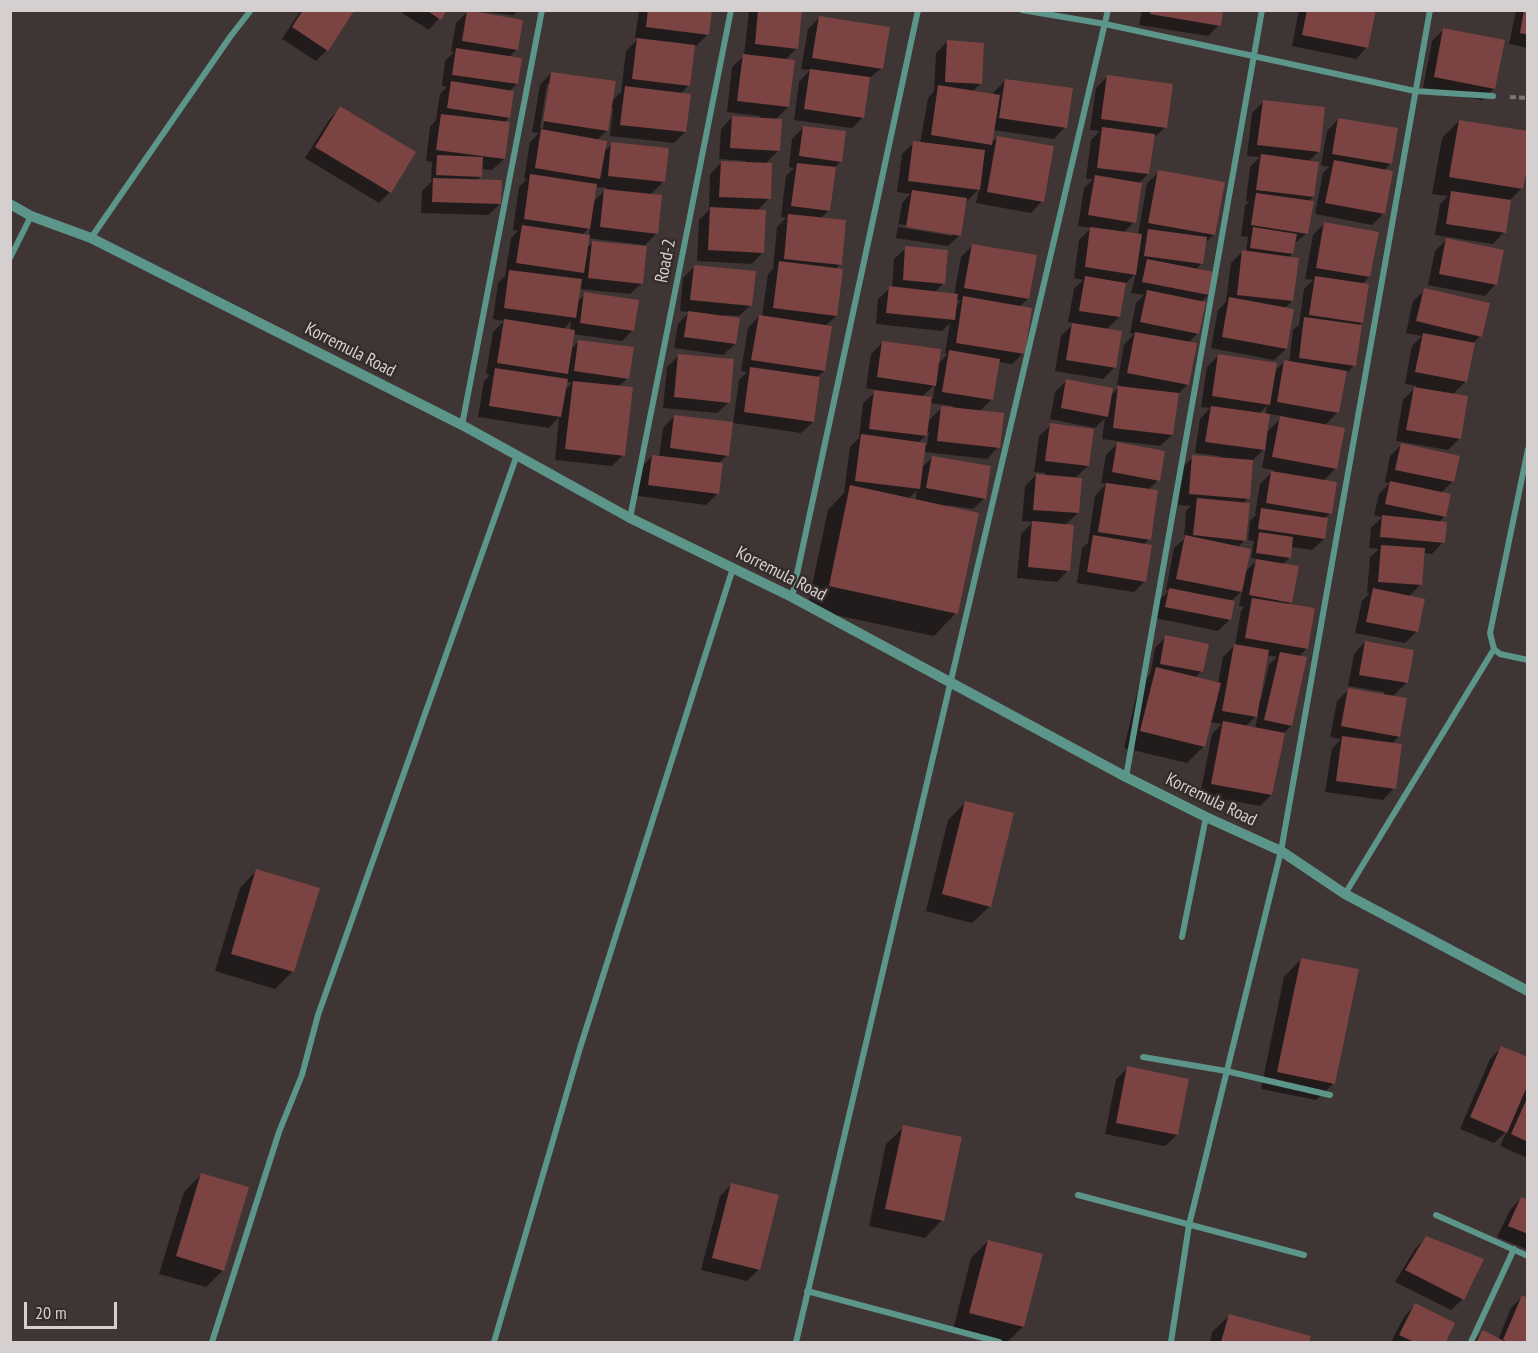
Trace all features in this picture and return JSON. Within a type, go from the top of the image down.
[{"type":"street","points":[[91,238],[251,10]]},
{"type":"street","points":[[462,425],[542,10]]},
{"type":"street","name":"Road-2","points":[[630,518],[731,10]]},
{"type":"street","points":[[792,597],[918,10]]},
{"type":"street","points":[[1022,10],[1105,24],[1415,91],[1493,96]]},
{"type":"street","points":[[796,1342],[1108,10]]},
{"type":"street","points":[[1126,777],[1262,10]]},
{"type":"street","points":[[1171,1342],[1190,1225],[1281,851],[1431,10]]},
{"type":"street","name":"Korremula Road","points":[[10,204],[31,216],[91,238],[462,425],[630,518],[792,597],[1126,777],[1281,851],[1345,894],[1527,991]]},
{"type":"street","points":[[10,258],[31,216]]},
{"type":"street","points":[[1527,449],[1490,633],[1494,649],[1500,654],[1527,660]]},
{"type":"street","points":[[212,1342],[279,1132],[302,1075],[318,1015],[517,455]]},
{"type":"street","points":[[494,1342],[580,1048],[733,568]]},
{"type":"street","points":[[1345,894],[1494,649]]},
{"type":"street","points":[[1182,937],[1206,817]]},
{"type":"street","points":[[1143,1057],[1226,1071],[1330,1095]]},
{"type":"street","points":[[1078,1195],[1304,1255]]},
{"type":"street","points":[[1436,1215],[1527,1256]]},
{"type":"street","points":[[1471,1342],[1514,1249]]},
{"type":"street","points":[[807,1291],[999,1342]]},
{"type":"building","points":[[303,10],[354,11],[328,51],[292,27]]},
{"type":"building","points":[[426,10],[447,10],[441,20]]},
{"type":"building","points":[[467,10],[523,20],[518,50],[462,41]]},
{"type":"building","points":[[648,10],[712,10],[709,35],[646,27]]},
{"type":"building","points":[[758,10],[802,10],[798,49],[755,44]]},
{"type":"building","points":[[1150,10],[1223,10],[1221,26],[1150,14]]},
{"type":"building","points":[[1307,10],[1376,10],[1368,48],[1302,35]]},
{"type":"building","points":[[1524,10],[1528,10],[1528,35],[1520,33]]},
{"type":"building","points":[[819,16],[890,27],[883,69],[812,58]]},
{"type":"building","points":[[1443,28],[1505,40],[1495,89],[1434,77]]},
{"type":"building","points":[[637,38],[695,45],[690,86],[632,79]]},
{"type":"building","points":[[947,40],[984,43],[982,84],[945,82]]},
{"type":"building","points":[[456,48],[522,58],[518,84],[452,75]]},
{"type":"building","points":[[743,54],[795,60],[789,107],[737,101]]},
{"type":"building","points":[[810,69],[870,77],[864,118],[804,109]]},
{"type":"building","points":[[551,72],[616,81],[608,131],[543,121]]},
{"type":"building","points":[[1107,75],[1173,84],[1167,128],[1101,119]]},
{"type":"building","points":[[1005,79],[1073,88],[1067,128],[999,118]]},
{"type":"building","points":[[451,81],[514,91],[510,118],[447,108]]},
{"type":"building","points":[[938,85],[1000,95],[992,145],[931,135]]},
{"type":"building","points":[[625,86],[691,94],[686,132],[620,125]]},
{"type":"building","points":[[1263,100],[1325,107],[1320,152],[1257,145]]},
{"type":"building","points":[[340,106],[416,152],[391,193],[315,147]]},
{"type":"building","points":[[441,114],[510,122],[505,159],[436,150]]},
{"type":"building","points":[[732,116],[782,119],[780,151],[730,148]]},
{"type":"building","points":[[1338,118],[1398,128],[1392,164],[1332,154]]},
{"type":"building","points":[[1459,120],[1528,131],[1528,164],[1523,189],[1449,177]]},
{"type":"building","points":[[803,126],[846,131],[842,162],[799,156]]},
{"type":"building","points":[[1102,127],[1155,134],[1149,174],[1097,168]]},
{"type":"building","points":[[541,129],[607,141],[600,179],[535,168]]},
{"type":"building","points":[[997,136],[1054,146],[1044,202],[987,192]]},
{"type":"building","points":[[913,141],[985,150],[980,190],[908,181]]},
{"type":"building","points":[[611,142],[669,148],[665,182],[608,176]]},
{"type":"building","points":[[1261,154],[1319,162],[1314,197],[1256,190]]},
{"type":"building","points":[[437,155],[483,157],[482,177],[436,175]]},
{"type":"building","points":[[1334,160],[1393,171],[1385,214],[1325,203]]},
{"type":"building","points":[[721,161],[772,163],[771,199],[719,197]]},
{"type":"building","points":[[797,163],[836,167],[830,211],[791,206]]},
{"type":"building","points":[[1158,170],[1225,182],[1215,235],[1148,223]]},
{"type":"building","points":[[530,174],[597,184],[590,229],[524,219]]},
{"type":"building","points":[[1095,175],[1142,183],[1136,223],[1088,215]]},
{"type":"building","points":[[433,178],[502,180],[501,204],[432,202]]},
{"type":"building","points":[[604,189],[662,195],[658,234],[600,227]]},
{"type":"building","points":[[912,190],[967,198],[961,236],[906,227]]},
{"type":"building","points":[[1451,191],[1511,200],[1506,233],[1446,224]]},
{"type":"building","points":[[1256,193],[1314,201],[1308,234],[1251,225]]},
{"type":"building","points":[[710,207],[766,210],[764,253],[708,250]]},
{"type":"building","points":[[788,214],[846,220],[842,265],[784,259]]},
{"type":"building","points":[[1324,222],[1379,232],[1370,277],[1316,268]]},
{"type":"building","points":[[522,225],[590,235],[584,273],[516,263]]},
{"type":"building","points":[[1090,227],[1142,234],[1136,275],[1085,267]]},
{"type":"building","points":[[1253,227],[1297,234],[1293,254],[1250,248]]},
{"type":"building","points":[[1148,229],[1207,237],[1203,264],[1144,256]]},
{"type":"building","points":[[1446,238],[1504,250],[1497,285],[1439,274]]},
{"type":"building","points":[[592,241],[647,246],[643,284],[588,278]]},
{"type":"building","points":[[972,244],[1037,255],[1029,299],[964,288]]},
{"type":"building","points":[[905,246],[948,250],[945,284],[903,280]]},
{"type":"building","points":[[1242,250],[1299,258],[1293,301],[1237,295]]},
{"type":"building","points":[[1147,259],[1214,272],[1209,295],[1142,282]]},
{"type":"building","points":[[779,261],[843,269],[837,316],[773,308]]},
{"type":"building","points":[[694,265],[756,271],[752,306],[690,300]]},
{"type":"building","points":[[509,270],[582,279],[576,318],[504,308]]},
{"type":"building","points":[[1085,276],[1126,283],[1120,317],[1079,311]]},
{"type":"building","points":[[1315,276],[1369,284],[1363,323],[1309,315]]},
{"type":"building","points":[[889,286],[958,294],[955,320],[886,313]]},
{"type":"building","points":[[1424,288],[1490,303],[1482,337],[1416,321]]},
{"type":"building","points":[[1147,290],[1206,302],[1199,334],[1140,322]]},
{"type":"building","points":[[584,292],[639,300],[634,331],[580,323]]},
{"type":"building","points":[[963,296],[1032,308],[1025,354],[956,343]]},
{"type":"building","points":[[1229,297],[1294,309],[1287,349],[1222,337]]},
{"type":"building","points":[[688,311],[740,318],[736,344],[684,337]]},
{"type":"building","points":[[759,315],[832,326],[825,371],[751,360]]},
{"type":"building","points":[[1304,317],[1362,325],[1356,366],[1299,358]]},
{"type":"building","points":[[504,319],[575,330],[568,374],[497,363]]},
{"type":"building","points":[[1072,323],[1122,331],[1116,368],[1066,360]]},
{"type":"building","points":[[1135,332],[1197,343],[1189,385],[1127,373]]},
{"type":"building","points":[[1423,333],[1475,343],[1467,382],[1415,372]]},
{"type":"building","points":[[578,340],[634,347],[629,379],[574,371]]},
{"type":"building","points":[[882,341],[941,349],[936,386],[877,377]]},
{"type":"building","points":[[949,350],[1000,359],[993,400],[942,392]]},
{"type":"building","points":[[678,354],[734,359],[730,403],[674,397]]},
{"type":"building","points":[[1218,354],[1277,363],[1270,405],[1212,396]]},
{"type":"building","points":[[1284,360],[1347,371],[1339,413],[1277,402]]},
{"type":"building","points":[[750,367],[820,377],[814,422],[744,412]]},
{"type":"building","points":[[495,368],[568,379],[561,417],[489,406]]},
{"type":"building","points":[[1066,379],[1113,388],[1108,417],[1061,408]]},
{"type":"building","points":[[573,381],[633,387],[625,456],[565,449]]},
{"type":"building","points":[[1118,386],[1179,393],[1173,435],[1113,428]]},
{"type":"building","points":[[1414,387],[1468,396],[1461,439],[1406,430]]},
{"type":"building","points":[[874,390],[932,397],[927,436],[869,429]]},
{"type":"building","points":[[941,406],[1004,413],[1000,448],[937,441]]},
{"type":"building","points":[[1211,406],[1270,414],[1265,450],[1205,442]]},
{"type":"building","points":[[674,415],[733,422],[729,456],[670,448]]},
{"type":"building","points":[[1280,416],[1345,428],[1337,469],[1272,457]]},
{"type":"building","points":[[1050,423],[1094,429],[1089,466],[1045,461]]},
{"type":"building","points":[[861,434],[926,443],[920,489],[855,481]]},
{"type":"building","points":[[1117,442],[1165,451],[1160,481],[1112,472]]},
{"type":"building","points":[[1401,443],[1460,456],[1454,482],[1395,470]]},
{"type":"building","points":[[652,455],[723,463],[719,494],[648,485]]},
{"type":"building","points":[[1192,455],[1253,460],[1250,499],[1189,494]]},
{"type":"building","points":[[932,456],[991,466],[986,499],[926,488]]},
{"type":"building","points":[[1271,471],[1337,482],[1332,514],[1266,503]]},
{"type":"building","points":[[1036,474],[1082,478],[1079,513],[1033,510]]},
{"type":"building","points":[[1390,481],[1451,494],[1446,517],[1385,504]]},
{"type":"building","points":[[1106,483],[1158,490],[1151,540],[1098,532]]},
{"type":"building","points":[[850,485],[979,513],[958,614],[829,586]]},
{"type":"building","points":[[1197,498],[1250,503],[1246,541],[1193,535]]},
{"type":"building","points":[[1261,508],[1328,518],[1325,539],[1258,529]]},
{"type":"building","points":[[1382,515],[1447,522],[1445,543],[1380,537]]},
{"type":"building","points":[[1032,521],[1074,525],[1070,571],[1028,567]]},
{"type":"building","points":[[1259,532],[1293,537],[1291,558],[1256,553]]},
{"type":"building","points":[[1093,535],[1152,545],[1146,582],[1087,572]]},
{"type":"building","points":[[1185,535],[1251,549],[1242,592],[1176,579]]},
{"type":"building","points":[[1381,545],[1425,548],[1422,585],[1378,582]]},
{"type":"building","points":[[1256,559],[1299,566],[1292,603],[1249,595]]},
{"type":"building","points":[[1169,588],[1235,601],[1231,620],[1165,607]]},
{"type":"building","points":[[1373,588],[1425,599],[1418,632],[1366,622]]},
{"type":"building","points":[[1252,598],[1315,608],[1308,649],[1245,638]]},
{"type":"building","points":[[1165,635],[1209,644],[1203,672],[1160,664]]},
{"type":"building","points":[[1365,641],[1414,650],[1408,683],[1359,675]]},
{"type":"building","points":[[1234,644],[1269,650],[1257,717],[1222,711]]},
{"type":"building","points":[[1280,652],[1307,657],[1292,726],[1264,720]]},
{"type":"building","points":[[1156,667],[1221,683],[1205,747],[1140,731]]},
{"type":"building","points":[[1348,688],[1407,698],[1400,737],[1341,726]]},
{"type":"building","points":[[1223,721],[1285,733],[1272,795],[1211,784]]},
{"type":"building","points":[[1342,736],[1402,744],[1396,789],[1336,781]]},
{"type":"building","points":[[965,801],[1014,813],[991,907],[942,894]]},
{"type":"building","points":[[256,869],[320,888],[294,972],[231,954]]},
{"type":"building","points":[[1301,958],[1359,969],[1335,1084],[1277,1072]]},
{"type":"building","points":[[1501,1046],[1528,1057],[1528,1084],[1507,1133],[1470,1117]]},
{"type":"building","points":[[1127,1066],[1189,1079],[1178,1135],[1116,1123]]},
{"type":"building","points":[[1528,1096],[1528,1142],[1511,1134]]},
{"type":"building","points":[[903,1125],[962,1137],[944,1221],[885,1209]]},
{"type":"building","points":[[201,1173],[249,1187],[224,1271],[176,1256]]},
{"type":"building","points":[[731,1183],[779,1195],[760,1270],[712,1258]]},
{"type":"building","points":[[1521,1197],[1528,1200],[1528,1234],[1508,1226]]},
{"type":"building","points":[[1426,1236],[1484,1259],[1464,1300],[1405,1270]]},
{"type":"building","points":[[988,1240],[1043,1254],[1024,1327],[969,1313]]},
{"type":"building","points":[[1522,1295],[1528,1298],[1528,1342],[1503,1340]]},
{"type":"building","points":[[1415,1303],[1455,1323],[1446,1342],[1414,1342],[1399,1335]]},
{"type":"building","points":[[1229,1314],[1311,1336],[1309,1342],[1221,1342]]},
{"type":"building","points":[[1483,1330],[1506,1342],[1476,1342]]}]
